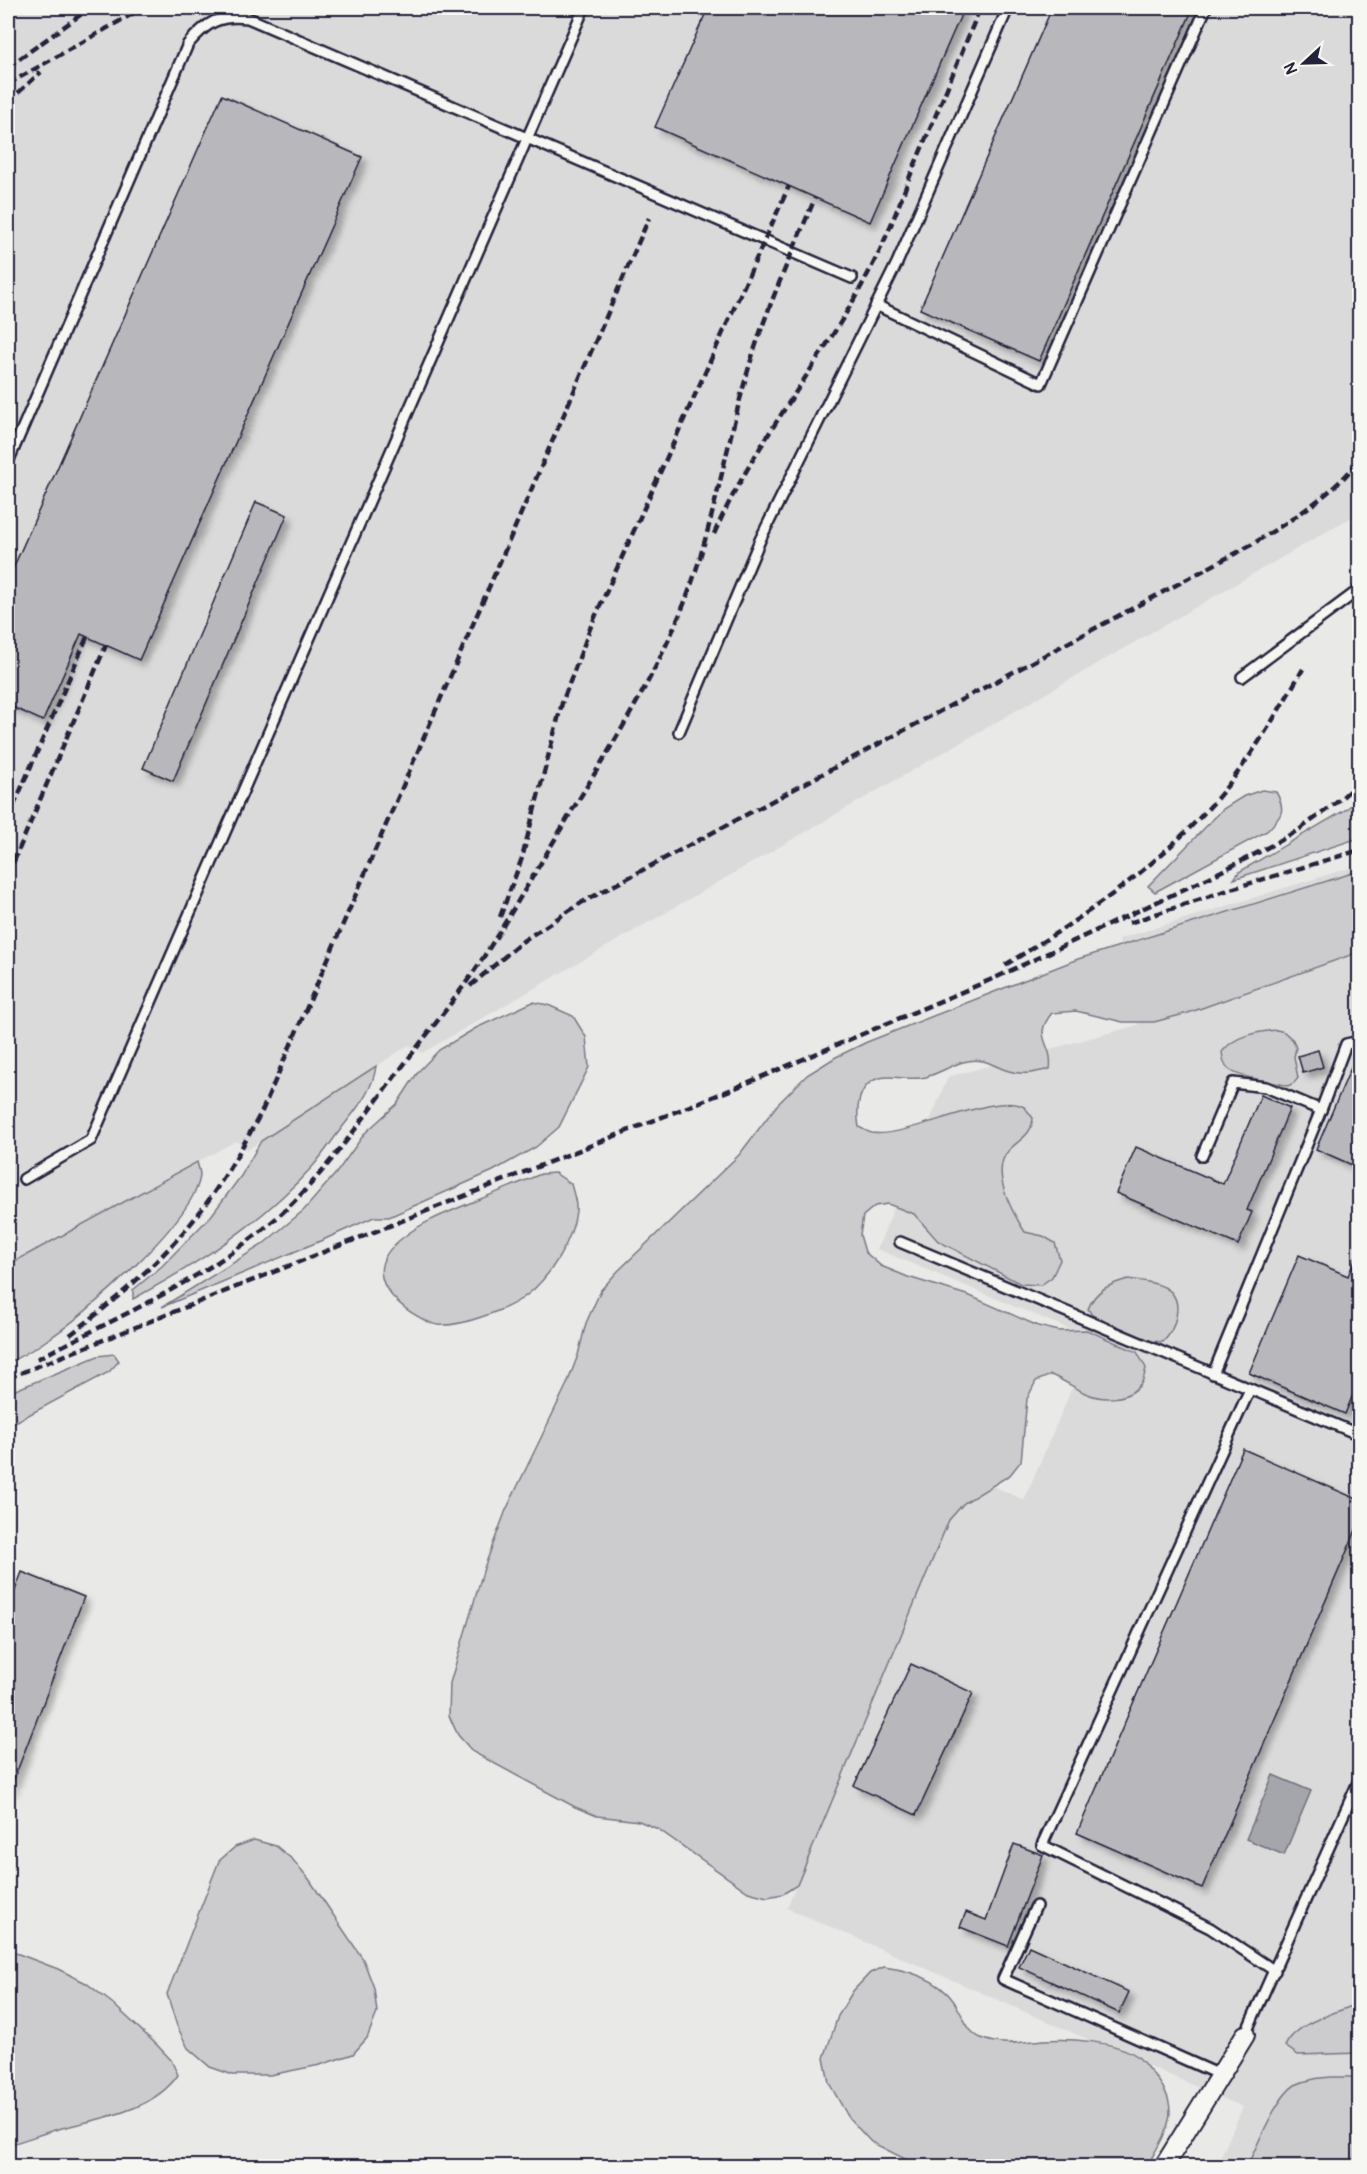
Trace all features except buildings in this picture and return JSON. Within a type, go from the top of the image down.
[{"type":"street","points":[[1164,2166],[1245,2035]]},
{"type":"lane","points":[[216,20],[227,8]]},
{"type":"lane","points":[[24,1179],[91,1140],[584,8]]},
{"type":"lane","points":[[679,732],[760,540],[897,263],[1008,8]]},
{"type":"lane","points":[[876,305],[1041,384],[1206,8]]},
{"type":"lane","points":[[8,462],[188,44],[200,30],[216,20],[232,15],[248,18],[852,278]]},
{"type":"lane","points":[[1242,677],[1359,589]]},
{"type":"lane","points":[[1213,1374],[1346,1044],[1359,1041]]},
{"type":"lane","points":[[1202,1156],[1233,1083],[1266,1087],[1321,1110]]},
{"type":"lane","points":[[900,1242],[1359,1435]]},
{"type":"lane","points":[[1250,1389],[1042,1845],[1210,1928],[1275,1971]]},
{"type":"lane","points":[[1245,2035],[1359,1778]]},
{"type":"lane","points":[[1036,1906],[1003,1979],[1220,2075]]},
{"type":"shaded area","points":[[8,8],[1359,8],[1359,513],[422,1053],[409,1045],[247,1150],[236,1141],[8,1265]]},
{"type":"shaded area","points":[[1262,790],[1276,792],[1282,809],[1279,818],[1267,831],[1155,892],[1148,886],[1223,809],[1244,796]]},
{"type":"shaded area","points":[[1359,797],[1359,838],[1234,879],[1239,872],[1347,809]]},
{"type":"shaded area","points":[[1359,865],[1359,2166],[1217,2166],[1243,2107],[787,1908],[967,1474],[1024,1500],[1093,1339],[877,1249],[948,1077],[1138,1025],[1119,939]]},
{"type":"shaded area","points":[[1359,871],[1359,952],[1188,1013],[1154,1022],[1123,1022],[1076,1011],[1052,1013],[1043,1029],[1050,1069],[1019,1073],[975,1060],[922,1078],[879,1078],[866,1087],[862,1093],[858,1109],[859,1127],[872,1133],[906,1129],[994,1105],[1011,1103],[1024,1107],[1033,1118],[1032,1124],[1028,1133],[1009,1150],[1003,1159],[1002,1180],[1009,1203],[1025,1232],[1043,1236],[1055,1243],[1060,1260],[1052,1277],[1041,1285],[1021,1284],[938,1241],[914,1214],[888,1204],[875,1206],[863,1216],[860,1235],[865,1252],[881,1266],[970,1296],[1038,1326],[1059,1331],[1087,1330],[1137,1352],[1146,1368],[1142,1382],[1137,1388],[1131,1393],[1116,1398],[1092,1396],[1051,1375],[1036,1381],[1027,1399],[1021,1461],[1010,1475],[964,1503],[949,1520],[797,1885],[783,1894],[767,1897],[748,1892],[658,1829],[639,1821],[597,1816],[575,1807],[473,1752],[458,1735],[449,1716],[450,1683],[484,1568],[506,1510],[567,1384],[578,1355],[586,1323],[601,1290],[739,1155],[777,1105],[807,1075],[867,1042],[1078,959]]},
{"type":"shaded area","points":[[533,1002],[548,1005],[573,1016],[586,1037],[589,1067],[559,1127],[536,1147],[493,1171],[389,1217],[374,1217],[162,1307],[262,1245],[304,1210],[337,1172],[365,1133],[397,1104],[418,1072],[439,1050],[476,1028]]},
{"type":"shaded area","points":[[1277,1030],[1284,1032],[1293,1040],[1296,1048],[1294,1057],[1298,1078],[1294,1083],[1288,1086],[1250,1078],[1235,1073],[1226,1066],[1222,1052],[1227,1046],[1254,1033]]},
{"type":"shaded area","points":[[376,1066],[372,1083],[359,1105],[317,1161],[293,1187],[229,1240],[133,1299],[133,1290],[162,1266],[211,1216],[241,1176],[261,1141]]},
{"type":"shaded area","points":[[197,1162],[200,1175],[194,1193],[160,1240],[111,1289],[64,1328],[8,1363],[8,1265]]},
{"type":"shaded area","points":[[555,1173],[571,1184],[576,1204],[574,1222],[565,1246],[552,1268],[527,1295],[509,1306],[484,1316],[459,1323],[438,1325],[409,1311],[390,1293],[384,1284],[382,1265],[386,1255],[405,1236],[428,1222],[470,1203],[541,1174]]},
{"type":"shaded area","points":[[1128,1279],[1164,1287],[1175,1298],[1177,1306],[1175,1321],[1170,1334],[1163,1342],[1151,1341],[1092,1315],[1088,1309],[1099,1292]]},
{"type":"shaded area","points":[[114,1354],[119,1361],[109,1372],[8,1426],[8,1393],[98,1356]]},
{"type":"shaded area","points":[[1273,1775],[1311,1791],[1284,1855],[1246,1839]]},
{"type":"shaded area","points":[[254,1840],[276,1846],[293,1860],[309,1879],[363,1959],[374,1988],[377,2013],[367,2038],[353,2054],[320,2065],[270,2075],[233,2075],[210,2067],[188,2048],[177,2026],[167,1994],[219,1861],[235,1847]]},
{"type":"shaded area","points":[[8,1950],[58,1969],[86,1983],[112,2003],[157,2045],[171,2060],[178,2075],[155,2097],[141,2105],[8,2145]]},
{"type":"shaded area","points":[[884,1967],[906,1971],[937,1985],[953,2000],[970,2030],[988,2041],[1012,2043],[1054,2039],[1079,2040],[1117,2047],[1137,2056],[1162,2086],[1170,2109],[1166,2131],[1147,2166],[919,2166],[871,2142],[849,2118],[829,2083],[824,2058],[838,2016],[853,1991],[870,1973]]},
{"type":"shaded area","points":[[1359,2003],[1359,2053],[1298,2055],[1285,2046],[1298,2030],[1307,2024]]},
{"type":"shaded area","points":[[1332,2077],[1359,2077],[1359,2166],[1247,2166],[1274,2110],[1288,2091],[1304,2081]]},
{"type":"railway","points":[[8,67],[90,8]]},
{"type":"railway","points":[[8,84],[143,8]]},
{"type":"railway","points":[[714,534],[750,465],[833,335],[877,257],[980,8]]},
{"type":"railway","points":[[8,102],[41,72]]},
{"type":"railway","points":[[500,917],[522,858],[562,703],[591,626],[789,186]]},
{"type":"railway","points":[[37,1359],[132,1311],[194,1276],[224,1258],[280,1215],[312,1183],[341,1148],[483,958],[621,730],[665,648],[698,563],[756,345],[815,198]]},
{"type":"railway","points":[[70,1335],[108,1305],[162,1256],[194,1220],[236,1157],[262,1111],[649,218]]},
{"type":"railway","points":[[470,986],[523,941],[581,903],[1251,545],[1323,496],[1360,459]]},
{"type":"railway","points":[[8,819],[87,637]]},
{"type":"railway","points":[[8,875],[106,645]]},
{"type":"railway","points":[[1005,965],[1116,892],[1191,827],[1239,771],[1262,738],[1303,669]]},
{"type":"railway","points":[[8,1378],[735,1088],[997,977],[1263,850],[1300,829],[1336,803],[1360,781]]},
{"type":"railway","points":[[1129,923],[1360,850]]}]
